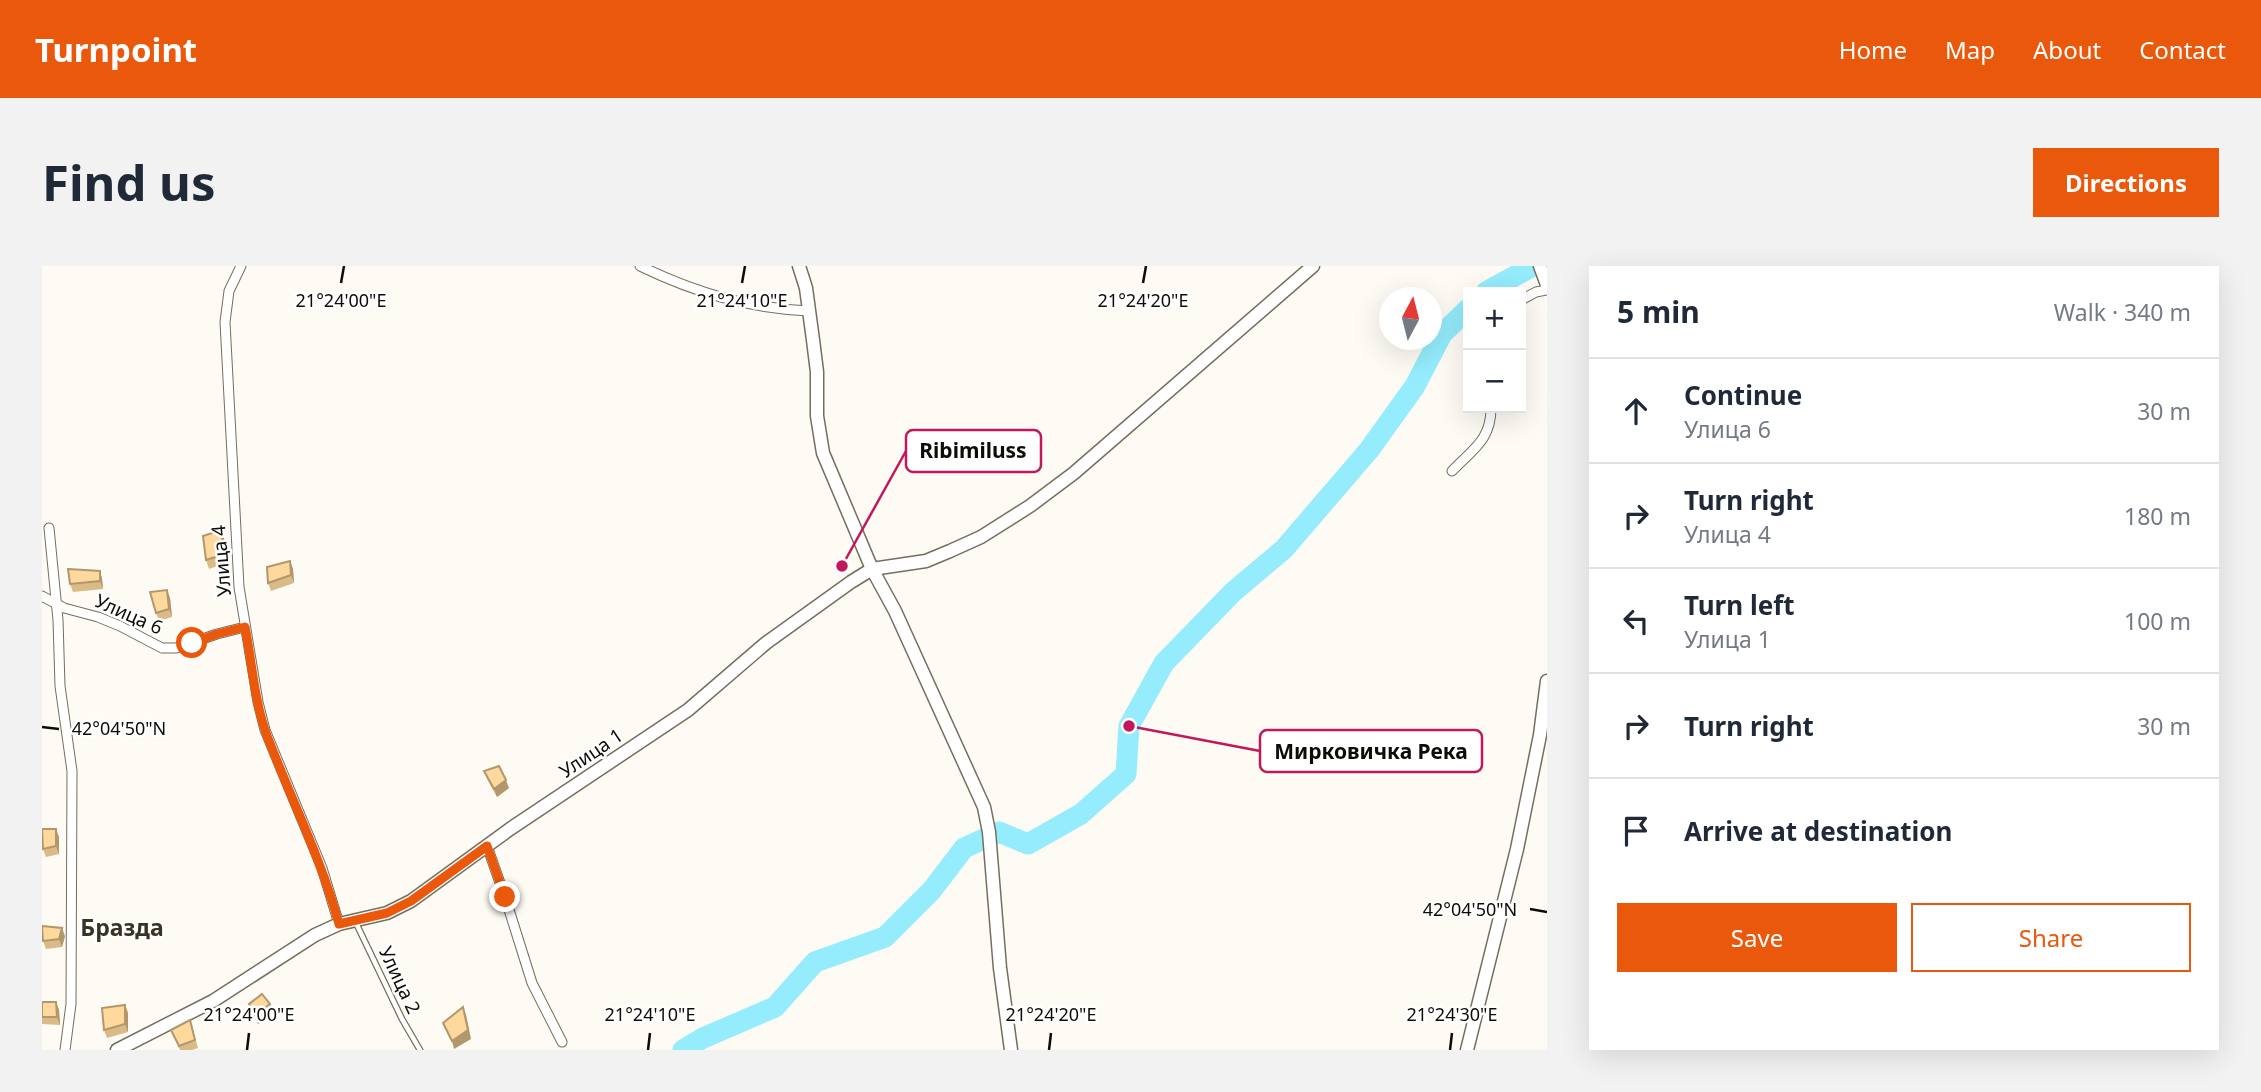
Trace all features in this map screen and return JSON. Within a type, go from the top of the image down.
[{"type":"main road","points":[[799,266],[806,288],[817,372],[818,425],[823,453],[872,569],[895,611],[984,807],[989,832],[1000,968],[1011,1050]]},
{"type":"main road","name":"Улица 1","points":[[117,1050],[212,1001],[293,947],[339,924],[387,913],[411,901],[487,846],[688,710],[729,673],[803,614],[872,569],[926,561],[981,537],[1030,506],[1074,473],[1313,266]]},
{"type":"main road","points":[[1467,1050],[1517,849],[1540,735],[1547,681]]},
{"type":"street","name":"Улица 4","points":[[241,266],[229,291],[225,322],[237,564],[245,627],[265,730],[322,868],[339,924]]},
{"type":"street","points":[[640,266],[723,299],[779,310],[809,311]]},
{"type":"street","points":[[1526,297],[1547,290]]},
{"type":"street","points":[[1452,471],[1482,440],[1489,429],[1491,413]]},
{"type":"street","points":[[49,528],[57,604],[60,686],[72,771],[71,1004],[65,1050]]},
{"type":"street","name":"Улица 6","points":[[42,596],[64,608],[98,617],[162,648],[176,648],[245,627]]},
{"type":"street","points":[[487,846],[532,983],[562,1042]]},
{"type":"lane","name":"Улица 2","points":[[355,921],[401,1019],[420,1050]]},
{"type":"building","points":[[221,530],[225,554],[206,560],[203,536]]},
{"type":"building","points":[[290,561],[291,575],[268,583],[267,567]]},
{"type":"building","points":[[68,569],[100,571],[100,581],[70,584]]},
{"type":"building","points":[[167,590],[169,609],[156,613],[150,592]]},
{"type":"building","points":[[499,766],[506,780],[494,789],[484,771]]},
{"type":"building","points":[[42,829],[56,829],[56,846],[43,849]]},
{"type":"building","points":[[42,926],[62,928],[59,939],[43,941]]},
{"type":"building","points":[[262,994],[270,1004],[255,1015],[249,1004]]},
{"type":"building","points":[[42,1002],[56,1002],[57,1017],[42,1017]]},
{"type":"building","points":[[125,1005],[125,1024],[104,1030],[102,1008]]},
{"type":"building","points":[[463,1007],[468,1030],[452,1041],[443,1023]]},
{"type":"building","points":[[190,1020],[195,1040],[179,1046],[171,1030]]},
{"type":"waterway","points":[[1495,287],[1533,266]]},
{"type":"waterway","points":[[683,1050],[703,1038],[775,1007],[815,962],[885,937],[932,890],[964,848],[999,832],[1028,844],[1081,814],[1126,774],[1129,726],[1164,663],[1233,592],[1284,549],[1369,450],[1415,386],[1442,334],[1463,314]]},
{"type":"place","name":"Ribimiluss","points":[[842,566]]},
{"type":"place","name":"Мирковичка Река","points":[[1129,726]]},
{"type":"district","name":"Бразда","points":[[122,928]]},
{"type":"route","points":[[192,643],[245,627],[265,730],[322,868],[339,924],[387,913],[411,901],[487,846],[505,897]]}]
